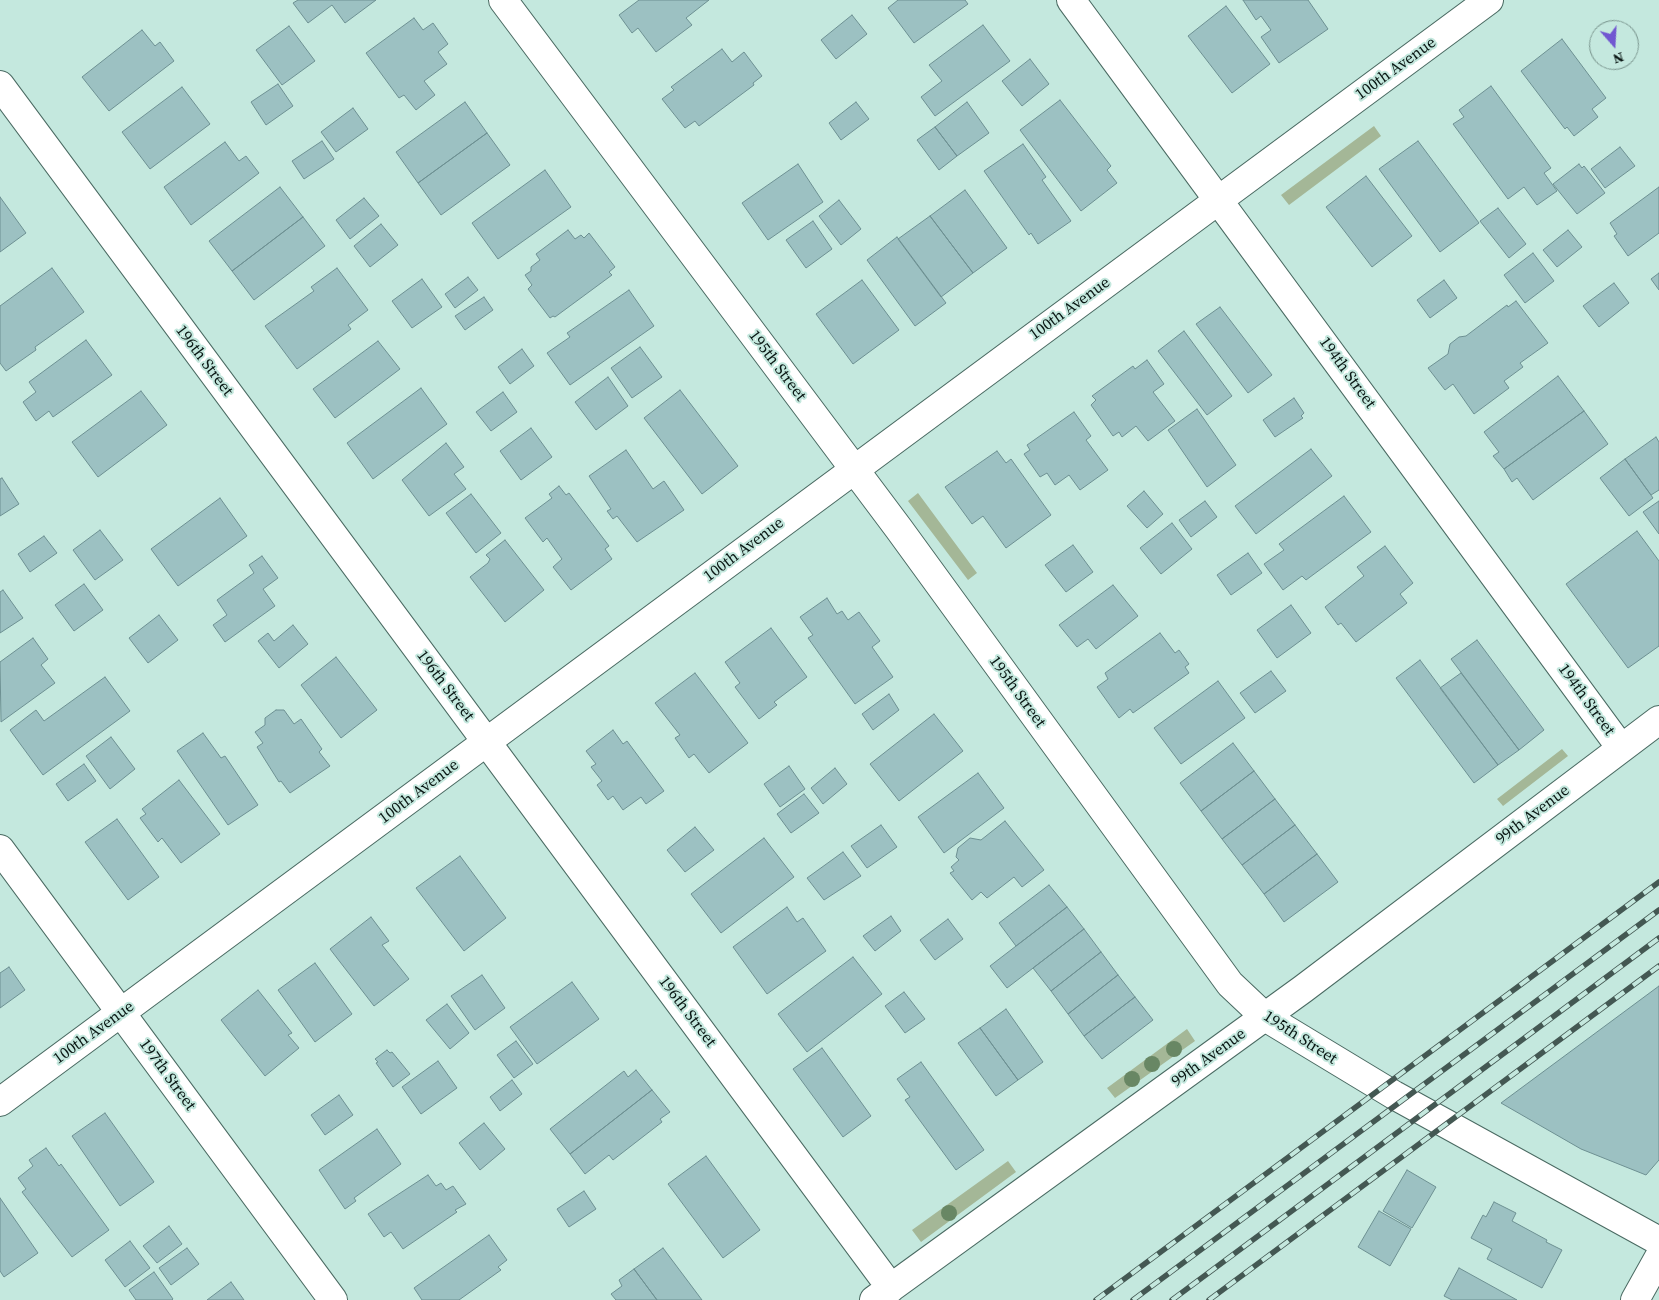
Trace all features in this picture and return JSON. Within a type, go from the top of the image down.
[{"type":"street","name":"195th Street","points":[[503,0],[854,469],[1230,984],[1265,1017],[1394,1095],[1659,1241]]},
{"type":"street","name":"194th Street","points":[[1071,0],[1621,748]]},
{"type":"street","name":"100th Avenue","points":[[0,1102],[1489,0]]},
{"type":"street","name":"196th Street","points":[[0,85],[486,742],[882,1294]]},
{"type":"street","name":"99th Avenue","points":[[882,1294],[1265,1017],[1659,720]]},
{"type":"street","name":"197th Street","points":[[0,849],[333,1300]]},
{"type":"street","points":[[1635,1300],[1659,1257]]},
{"type":"green space","points":[[1374,126],[1381,136],[1289,205],[1281,195]]},
{"type":"green space","points":[[918,493],[977,573],[968,580],[908,501]]},
{"type":"green space","points":[[1562,749],[1568,756],[1503,806],[1497,799]]},
{"type":"green space","points":[[1187,1029],[1195,1041],[1115,1098],[1107,1088]]},
{"type":"green space","points":[[1008,1161],[1016,1172],[921,1242],[912,1230]]},
{"type":"building","points":[[298,0],[376,0],[345,23],[332,5],[308,23],[293,3]]},
{"type":"building","points":[[639,0],[709,0],[686,18],[692,25],[656,52],[638,28],[632,33],[619,15]]},
{"type":"building","points":[[898,0],[965,0],[968,4],[914,43],[888,8]]},
{"type":"building","points":[[1243,0],[1308,0],[1328,29],[1279,63],[1261,37],[1271,30],[1261,16],[1256,20]]},
{"type":"building","points":[[1226,6],[1270,64],[1232,93],[1188,36]]},
{"type":"building","points":[[852,15],[867,34],[836,59],[821,40]]},
{"type":"building","points":[[414,18],[423,30],[433,23],[448,44],[438,52],[447,64],[424,81],[435,95],[416,110],[404,95],[399,98],[366,53]]},
{"type":"building","points":[[983,25],[1010,61],[935,116],[921,97],[942,81],[929,65]]},
{"type":"building","points":[[289,26],[315,61],[282,85],[256,50]]},
{"type":"building","points":[[142,30],[155,46],[160,42],[174,61],[109,111],[82,77]]},
{"type":"building","points":[[1562,39],[1606,98],[1592,109],[1598,117],[1574,136],[1567,127],[1565,129],[1521,71]]},
{"type":"building","points":[[722,49],[732,62],[744,52],[762,76],[753,83],[754,85],[699,126],[695,121],[685,128],[662,99],[674,90],[671,87]]},
{"type":"building","points":[[1030,59],[1049,84],[1022,106],[1002,81]]},
{"type":"building","points":[[278,84],[293,106],[266,125],[251,102]]},
{"type":"building","points":[[1491,86],[1551,168],[1544,173],[1557,191],[1537,205],[1524,187],[1508,199],[1453,124],[1464,117],[1459,110]]},
{"type":"building","points":[[182,87],[210,124],[150,169],[122,132]]},
{"type":"building","points":[[1060,100],[1111,166],[1107,170],[1117,183],[1081,211],[1020,130]]},
{"type":"building","points":[[465,102],[487,133],[418,183],[396,152]]},
{"type":"building","points":[[856,102],[869,119],[841,140],[829,123]]},
{"type":"building","points":[[967,102],[989,133],[957,156],[935,127]]},
{"type":"building","points":[[353,108],[368,129],[336,152],[321,132]]},
{"type":"building","points":[[935,127],[957,156],[939,170],[917,140]]},
{"type":"building","points":[[487,133],[510,165],[441,215],[418,183]]},
{"type":"building","points":[[322,141],[334,159],[304,179],[292,161]]},
{"type":"building","points":[[1418,141],[1479,223],[1440,252],[1379,169]]},
{"type":"building","points":[[225,142],[239,161],[246,156],[259,173],[191,225],[164,187]]},
{"type":"building","points":[[1023,144],[1046,177],[1042,180],[1071,221],[1038,244],[1031,233],[1029,235],[984,171]]},
{"type":"building","points":[[1620,147],[1635,166],[1605,188],[1591,169]]},
{"type":"building","points":[[798,164],[823,202],[768,240],[742,203]]},
{"type":"building","points":[[1579,164],[1582,168],[1584,166],[1605,193],[1577,214],[1553,184]]},
{"type":"building","points":[[545,170],[571,207],[498,259],[472,223]]},
{"type":"building","points":[[1366,176],[1412,236],[1372,267],[1326,207]]},
{"type":"building","points":[[280,187],[303,217],[232,271],[209,241]]},
{"type":"building","points":[[1659,187],[1659,233],[1628,256],[1614,236],[1617,234],[1610,223]]},
{"type":"building","points":[[965,190],[1007,248],[973,273],[930,216]]},
{"type":"building","points":[[0,197],[26,233],[0,252]]},
{"type":"building","points":[[364,198],[379,216],[350,239],[336,220]]},
{"type":"building","points":[[839,200],[861,229],[841,245],[819,216]]},
{"type":"building","points":[[1498,208],[1526,244],[1509,258],[1480,221]]},
{"type":"building","points":[[930,216],[973,273],[941,297],[898,239]]},
{"type":"building","points":[[303,217],[325,246],[254,300],[232,271]]},
{"type":"building","points":[[813,221],[832,249],[806,268],[786,240]]},
{"type":"building","points":[[381,224],[398,245],[370,267],[354,246]]},
{"type":"building","points":[[568,230],[575,239],[581,235],[584,238],[589,233],[615,267],[609,272],[612,275],[555,317],[550,318],[528,289],[532,285],[525,275],[540,260],[536,254]]},
{"type":"building","points":[[1568,230],[1582,247],[1557,267],[1543,250]]},
{"type":"building","points":[[897,237],[946,303],[915,326],[867,260]]},
{"type":"building","points":[[1533,253],[1554,281],[1525,303],[1504,275]]},
{"type":"building","points":[[52,268],[84,312],[35,347],[36,350],[6,371],[0,363],[0,306]]},
{"type":"building","points":[[337,268],[368,310],[348,325],[351,329],[297,369],[265,326],[314,291],[311,287]]},
{"type":"building","points":[[1659,273],[1659,290],[1651,279]]},
{"type":"building","points":[[468,277],[478,290],[455,308],[445,294]]},
{"type":"building","points":[[422,279],[442,307],[412,328],[392,301]]},
{"type":"building","points":[[862,280],[899,330],[853,364],[816,314]]},
{"type":"building","points":[[1444,280],[1457,298],[1430,318],[1417,300]]},
{"type":"building","points":[[1614,283],[1629,303],[1599,327],[1583,306]]},
{"type":"building","points":[[629,290],[654,326],[570,385],[547,353],[570,337],[567,333]]},
{"type":"building","points":[[484,297],[493,310],[465,330],[455,316]]},
{"type":"building","points":[[1516,301],[1548,343],[1520,363],[1523,367],[1504,381],[1509,388],[1474,414],[1453,384],[1445,390],[1428,368],[1448,354],[1450,344],[1459,337],[1466,336],[1507,305],[1508,307]]},
{"type":"building","points":[[1220,307],[1272,375],[1248,393],[1196,324]]},
{"type":"building","points":[[1184,331],[1232,396],[1207,415],[1158,351]]},
{"type":"building","points":[[86,340],[112,375],[53,417],[49,411],[36,421],[23,402],[36,392],[29,382]]},
{"type":"building","points":[[378,341],[400,369],[335,418],[313,389]]},
{"type":"building","points":[[640,347],[662,377],[632,398],[611,368]]},
{"type":"building","points":[[522,349],[534,366],[510,384],[498,367]]},
{"type":"building","points":[[1147,360],[1164,384],[1153,392],[1175,421],[1148,441],[1136,426],[1122,437],[1119,432],[1113,436],[1091,405],[1096,400],[1092,396],[1133,366],[1135,369]]},
{"type":"building","points":[[1558,376],[1584,411],[1504,469],[1493,456],[1499,452],[1484,432]]},
{"type":"building","points":[[608,377],[628,406],[596,430],[575,402]]},
{"type":"building","points":[[421,388],[447,424],[373,479],[347,443]]},
{"type":"building","points":[[680,390],[738,466],[702,494],[644,418]]},
{"type":"building","points":[[141,391],[167,425],[98,477],[72,442]]},
{"type":"building","points":[[503,392],[517,412],[491,431],[476,412]]},
{"type":"building","points":[[1294,398],[1304,413],[1301,416],[1303,418],[1275,437],[1263,420]]},
{"type":"building","points":[[1197,409],[1236,465],[1207,487],[1168,430]]},
{"type":"building","points":[[1584,411],[1608,444],[1533,500],[1517,478],[1512,482],[1504,469]]},
{"type":"building","points":[[1074,412],[1091,436],[1086,440],[1108,470],[1080,490],[1069,475],[1055,485],[1047,473],[1040,477],[1024,454],[1030,450],[1027,445]]},
{"type":"building","points":[[531,428],[552,457],[521,480],[500,451]]},
{"type":"building","points":[[1656,437],[1659,442],[1659,490],[1651,495],[1625,459]]},
{"type":"building","points":[[446,443],[464,467],[454,474],[466,489],[429,516],[402,480]]},
{"type":"building","points":[[1311,449],[1332,476],[1256,534],[1235,506]]},
{"type":"building","points":[[626,450],[653,489],[664,481],[684,510],[637,542],[617,516],[613,519],[607,511],[611,509],[589,476]]},
{"type":"building","points":[[997,451],[1006,463],[1011,459],[1051,515],[1006,548],[983,516],[972,524],[945,487]]},
{"type":"building","points":[[1625,459],[1653,498],[1629,516],[1600,478]]},
{"type":"building","points":[[2,478],[19,504],[0,516],[0,479]]},
{"type":"building","points":[[559,486],[566,495],[569,493],[609,546],[605,549],[612,559],[571,590],[553,567],[562,559],[547,538],[543,542],[525,518],[552,498],[549,494]]},
{"type":"building","points":[[1144,491],[1163,514],[1147,528],[1127,506]]},
{"type":"building","points":[[471,494],[501,533],[476,553],[446,513]]},
{"type":"building","points":[[1344,496],[1371,532],[1306,580],[1302,576],[1283,590],[1264,564],[1284,550],[1279,544]]},
{"type":"building","points":[[220,498],[247,536],[178,586],[151,549]]},
{"type":"building","points":[[1205,501],[1217,517],[1191,537],[1179,520]]},
{"type":"building","points":[[1659,501],[1659,534],[1643,512]]},
{"type":"building","points":[[1172,523],[1192,549],[1161,574],[1140,548]]},
{"type":"building","points":[[100,530],[123,560],[95,580],[73,550]]},
{"type":"building","points":[[1637,531],[1659,561],[1659,646],[1628,668],[1566,584]]},
{"type":"building","points":[[44,536],[57,553],[30,572],[18,554]]},
{"type":"building","points":[[505,540],[544,590],[505,622],[470,577],[488,563],[490,559],[486,555]]},
{"type":"building","points":[[1073,545],[1093,572],[1066,592],[1045,565]]},
{"type":"building","points":[[1385,546],[1413,583],[1400,594],[1407,603],[1356,642],[1341,623],[1338,625],[1325,607],[1364,576],[1357,567]]},
{"type":"building","points":[[1248,553],[1262,573],[1231,595],[1217,575]]},
{"type":"building","points":[[262,556],[278,578],[263,589],[275,606],[225,642],[213,625],[227,615],[217,600],[254,573],[249,565]]},
{"type":"building","points":[[84,584],[103,610],[74,631],[55,605]]},
{"type":"building","points":[[1113,585],[1138,616],[1096,649],[1088,639],[1077,647],[1059,625]]},
{"type":"building","points":[[3,590],[23,618],[0,633],[0,592]]},
{"type":"building","points":[[827,598],[837,614],[842,611],[848,620],[859,612],[880,641],[872,647],[893,677],[855,704],[808,638],[813,635],[800,617]]},
{"type":"building","points":[[1291,605],[1311,633],[1277,658],[1257,630]]},
{"type":"building","points":[[159,615],[178,640],[148,663],[129,638]]},
{"type":"building","points":[[293,625],[308,644],[279,668],[258,641],[268,633],[274,641]]},
{"type":"building","points":[[771,628],[807,677],[774,702],[777,705],[759,719],[735,687],[740,683],[725,662]]},
{"type":"building","points":[[1160,633],[1175,653],[1179,650],[1189,664],[1185,667],[1189,673],[1133,713],[1130,709],[1119,718],[1097,687],[1108,679],[1105,673]]},
{"type":"building","points":[[33,638],[48,659],[41,665],[55,683],[1,722],[0,662]]},
{"type":"building","points":[[1477,640],[1544,730],[1519,750],[1451,659]]},
{"type":"building","points":[[336,657],[377,710],[341,738],[301,685]]},
{"type":"building","points":[[1420,660],[1498,765],[1474,783],[1396,678]]},
{"type":"building","points":[[1271,671],[1286,691],[1255,713],[1240,693]]},
{"type":"building","points":[[695,673],[748,743],[709,773],[694,754],[689,758],[675,738],[680,735],[655,703]]},
{"type":"building","points":[[1461,673],[1519,750],[1498,765],[1440,688]]},
{"type":"building","points":[[105,677],[130,711],[43,775],[10,730],[36,710],[44,721]]},
{"type":"building","points":[[1218,681],[1245,718],[1181,764],[1154,728]]},
{"type":"building","points":[[889,694],[899,710],[873,730],[862,714]]},
{"type":"building","points":[[276,710],[284,710],[294,724],[301,719],[322,749],[319,752],[330,766],[290,793],[281,781],[279,782],[257,747],[263,743],[255,732],[265,725],[265,718]]},
{"type":"building","points":[[934,714],[963,751],[899,801],[870,764]]},
{"type":"building","points":[[613,730],[623,744],[627,741],[664,791],[646,804],[641,797],[623,810],[613,796],[608,800],[597,785],[602,781],[591,767],[596,764],[586,751]]},
{"type":"building","points":[[203,733],[221,758],[225,756],[258,805],[228,825],[177,751]]},
{"type":"building","points":[[111,737],[135,769],[110,789],[86,756]]},
{"type":"building","points":[[1233,743],[1254,771],[1201,811],[1180,783]]},
{"type":"building","points":[[84,764],[96,781],[68,801],[56,784]]},
{"type":"building","points":[[789,766],[805,789],[780,807],[764,784]]},
{"type":"building","points":[[835,768],[847,784],[823,804],[811,788]]},
{"type":"building","points":[[1254,771],[1275,799],[1222,839],[1201,811]]},
{"type":"building","points":[[978,773],[1004,808],[944,853],[918,817]]},
{"type":"building","points":[[179,780],[220,834],[181,863],[162,838],[158,842],[140,818],[146,814],[142,809]]},
{"type":"building","points":[[804,794],[819,813],[791,833],[777,814]]},
{"type":"building","points":[[1275,799],[1295,825],[1242,865],[1222,839]]},
{"type":"building","points":[[117,819],[159,877],[128,900],[85,842]]},
{"type":"building","points":[[1005,821],[1044,870],[1022,887],[1014,877],[987,898],[981,892],[972,900],[950,873],[954,871],[951,867],[959,860],[956,857],[958,848],[970,838],[981,840]]},
{"type":"building","points":[[881,825],[897,847],[867,868],[851,846]]},
{"type":"building","points":[[1295,825],[1317,854],[1264,894],[1242,865]]},
{"type":"building","points":[[695,827],[714,850],[685,872],[667,850]]},
{"type":"building","points":[[764,838],[794,877],[721,933],[691,894]]},
{"type":"building","points":[[843,852],[861,876],[824,900],[807,878]]},
{"type":"building","points":[[1317,854],[1338,882],[1284,922],[1264,894]]},
{"type":"building","points":[[460,856],[506,918],[464,951],[416,888]]},
{"type":"building","points":[[1049,885],[1067,907],[1016,946],[999,923]]},
{"type":"building","points":[[787,907],[797,922],[803,918],[826,951],[767,994],[733,947]]},
{"type":"building","points":[[1067,907],[1084,929],[1007,988],[990,966]]},
{"type":"building","points":[[891,916],[901,931],[875,951],[863,936]]},
{"type":"building","points":[[371,917],[389,941],[382,945],[409,979],[374,1006],[330,949]]},
{"type":"building","points":[[948,919],[963,939],[935,960],[920,940]]},
{"type":"building","points":[[1084,929],[1101,952],[1051,991],[1033,968]]},
{"type":"building","points":[[1101,952],[1118,975],[1068,1014],[1051,991]]},
{"type":"building","points":[[853,957],[882,994],[807,1052],[778,1014]]},
{"type":"building","points":[[315,963],[352,1014],[315,1042],[278,990]]},
{"type":"building","points":[[9,967],[25,990],[0,1008],[0,973]]},
{"type":"building","points":[[482,975],[505,1008],[475,1030],[451,996]]},
{"type":"building","points":[[1118,975],[1135,997],[1084,1036],[1068,1014]]},
{"type":"building","points":[[572,982],[599,1019],[537,1064],[510,1027]]},
{"type":"building","points":[[1659,986],[1659,1160],[1646,1175],[1581,1149],[1501,1103]]},
{"type":"building","points":[[258,990],[292,1033],[288,1035],[299,1048],[265,1076],[221,1020]]},
{"type":"building","points":[[904,992],[925,1019],[905,1033],[885,1006]]},
{"type":"building","points":[[1135,997],[1153,1020],[1102,1059],[1084,1036]]},
{"type":"building","points":[[447,1004],[469,1033],[450,1049],[426,1020]]},
{"type":"building","points":[[1006,1009],[1043,1062],[1018,1080],[980,1028]]},
{"type":"building","points":[[980,1028],[1018,1080],[996,1096],[958,1043]]},
{"type":"building","points":[[516,1041],[533,1064],[514,1078],[497,1055]]},
{"type":"building","points":[[822,1048],[871,1116],[843,1137],[793,1069]]},
{"type":"building","points":[[387,1050],[390,1053],[392,1052],[410,1074],[393,1087],[375,1059]]},
{"type":"building","points":[[438,1061],[457,1088],[421,1114],[402,1087]]},
{"type":"building","points":[[921,1062],[984,1150],[956,1170],[905,1100],[910,1097],[897,1079]]},
{"type":"building","points":[[636,1070],[652,1090],[570,1154],[550,1129],[624,1071],[628,1077]]},
{"type":"building","points":[[512,1080],[522,1094],[500,1111],[490,1097]]},
{"type":"building","points":[[652,1090],[670,1112],[660,1119],[662,1122],[613,1160],[609,1155],[585,1174],[570,1154]]},
{"type":"building","points":[[339,1095],[353,1115],[325,1135],[311,1115]]},
{"type":"building","points":[[105,1113],[154,1182],[120,1206],[72,1136]]},
{"type":"building","points":[[484,1123],[505,1149],[480,1170],[459,1143]]},
{"type":"building","points":[[377,1129],[401,1164],[354,1198],[356,1201],[345,1209],[319,1170]]},
{"type":"building","points":[[46,1148],[59,1166],[61,1164],[109,1230],[72,1257],[22,1192],[26,1189],[18,1178],[33,1166],[29,1160]]},
{"type":"building","points":[[706,1156],[760,1230],[723,1258],[668,1184]]},
{"type":"building","points":[[1407,1170],[1436,1187],[1412,1228],[1383,1211]]},
{"type":"building","points":[[428,1175],[436,1186],[441,1183],[446,1190],[453,1186],[466,1204],[455,1210],[457,1212],[403,1249],[391,1232],[384,1237],[368,1214]]},
{"type":"building","points":[[584,1191],[596,1209],[569,1227],[557,1209]]},
{"type":"building","points":[[0,1198],[38,1253],[4,1277],[0,1271]]},
{"type":"building","points":[[1494,1202],[1516,1213],[1512,1221],[1562,1250],[1542,1288],[1487,1259],[1492,1249],[1471,1238],[1483,1215],[1486,1217]]},
{"type":"building","points":[[1379,1211],[1411,1229],[1390,1266],[1358,1247]]},
{"type":"building","points":[[169,1226],[182,1244],[157,1263],[143,1246]]},
{"type":"building","points":[[489,1235],[507,1260],[498,1267],[501,1270],[459,1300],[422,1300],[414,1288]]},
{"type":"building","points":[[130,1241],[150,1268],[125,1287],[105,1260]]},
{"type":"building","points":[[187,1248],[199,1264],[171,1285],[159,1268]]},
{"type":"building","points":[[663,1248],[702,1300],[657,1300],[634,1269]]},
{"type":"building","points":[[1459,1268],[1517,1300],[1452,1300],[1444,1296]]},
{"type":"building","points":[[634,1269],[657,1300],[616,1300],[611,1294],[622,1286],[619,1280]]},
{"type":"building","points":[[154,1272],[173,1299],[136,1300],[129,1290]]},
{"type":"building","points":[[231,1282],[244,1300],[207,1300]]},
{"type":"railway","points":[[1096,1300],[1659,882]]},
{"type":"railway","points":[[1133,1300],[1659,910]]},
{"type":"railway","points":[[1172,1300],[1659,938]]},
{"type":"railway","points":[[1209,1300],[1659,966]]}]
